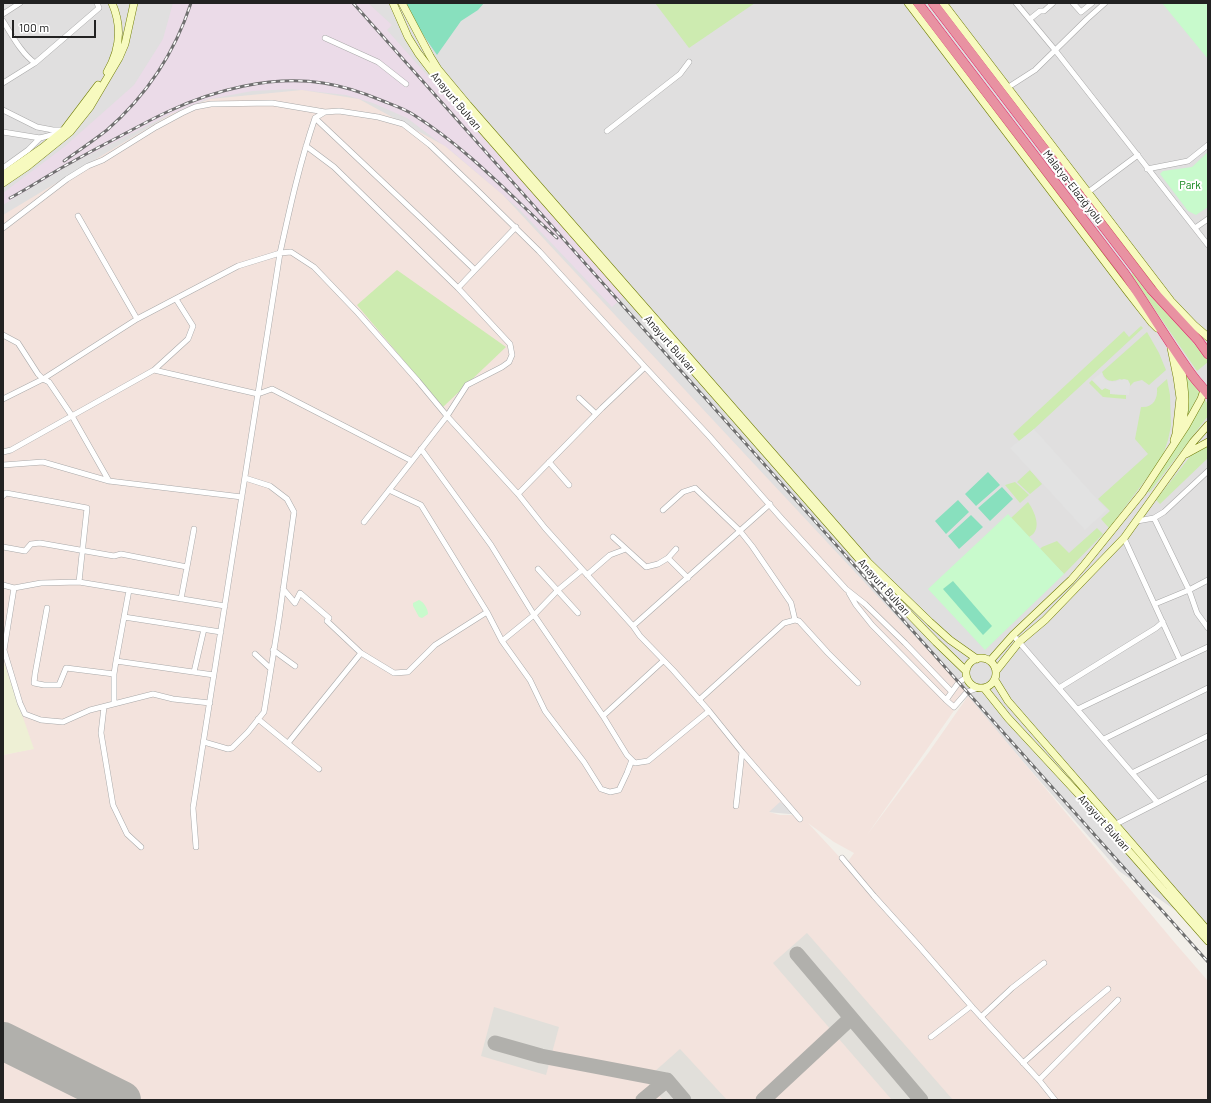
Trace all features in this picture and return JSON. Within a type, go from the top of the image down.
[{"type":"highway","name":"Malatya-Elazığ yolu","points":[[918,3],[1125,274],[1144,301],[1164,335],[1193,376],[1207,388]]},
{"type":"highway","name":"Malatya-Elazığ yolu","points":[[934,3],[1151,289],[1198,340],[1208,354]]},
{"type":"highway","points":[[1171,301],[1198,340]]},
{"type":"main road","points":[[3,175],[64,132],[94,92],[116,53],[119,39],[119,26],[112,3]]},
{"type":"main road","points":[[3,182],[28,166],[90,107],[119,58],[125,44],[134,3]]},
{"type":"main road","name":"Anayurt Bulvarı","points":[[393,3],[408,37],[418,53],[441,83],[887,591],[967,674]]},
{"type":"main road","name":"Anayurt Bulvarı","points":[[402,3],[438,69],[468,105],[868,562],[950,640],[977,659]]},
{"type":"main road","points":[[908,3],[1127,291],[1152,323],[1164,335]]},
{"type":"main road","points":[[943,3],[1171,301],[1194,325],[1208,336]]},
{"type":"main road","points":[[1171,344],[1178,377],[1180,398],[1176,434]]},
{"type":"main road","points":[[1168,456],[1176,434],[1182,424],[1184,384],[1179,357]]},
{"type":"main road","points":[[990,661],[1013,635],[1067,584],[1142,493],[1168,456],[1207,388]]},
{"type":"main road","points":[[996,671],[1019,642],[1045,620],[1124,538],[1184,455],[1208,425]]},
{"type":"main road","points":[[1184,455],[1208,442]]},
{"type":"main road","points":[[977,659],[986,659],[993,664],[996,671],[995,680],[991,685],[981,688],[971,684],[967,674],[970,662],[977,659]]},
{"type":"main road","name":"Anayurt Bulvarı","points":[[995,680],[1008,701],[1208,930]]},
{"type":"main road","name":"Anayurt Bulvarı","points":[[981,688],[1083,799],[1208,941]]},
{"type":"street","points":[[3,14],[20,3]]},
{"type":"street","points":[[3,83],[35,63],[73,31],[99,8],[97,3]]},
{"type":"street","points":[[1016,3],[1055,50],[1208,245]]},
{"type":"street","points":[[1030,19],[1040,11],[1044,11],[1053,3]]},
{"type":"street","points":[[1073,3],[1081,12],[1092,3]]},
{"type":"street","points":[[1007,88],[1035,70],[1105,3]]},
{"type":"street","points":[[3,21],[30,60],[35,63]]},
{"type":"street","points":[[325,38],[378,62],[406,84]]},
{"type":"street","points":[[607,131],[680,74],[689,62]]},
{"type":"street","points":[[3,228],[67,179],[88,166],[103,160],[169,120],[195,107],[211,104],[272,103],[325,112],[339,111],[378,117],[403,124],[430,145],[516,227],[770,504],[846,589],[856,605],[872,625],[946,700],[954,707],[967,692],[981,688]]},
{"type":"street","points":[[3,110],[37,127],[64,132]]},
{"type":"street","points":[[196,848],[193,808],[280,253],[289,209],[306,146],[315,118],[325,112]]},
{"type":"street","points":[[315,118],[475,270]]},
{"type":"street","points":[[3,132],[40,138],[64,132]]},
{"type":"street","points":[[3,168],[28,150],[40,138]]},
{"type":"street","points":[[1147,169],[1188,161],[1208,145]]},
{"type":"street","points":[[306,146],[334,167],[458,288],[510,344],[512,355],[509,362],[502,367],[467,385],[447,416],[364,522]]},
{"type":"street","points":[[1087,193],[1138,155]]},
{"type":"street","points":[[78,216],[137,319]]},
{"type":"street","points":[[1195,228],[1208,219]]},
{"type":"street","points":[[458,288],[516,227]]},
{"type":"street","points":[[3,399],[43,379],[137,319],[238,266],[280,253],[291,252],[314,268],[358,313],[447,416],[518,494],[545,528],[633,626],[640,636],[673,670],[709,711],[800,819]]},
{"type":"street","points":[[3,452],[11,450],[154,370],[188,339],[193,326],[176,299]]},
{"type":"street","points":[[3,335],[18,343],[38,374],[49,382],[72,416],[109,481]]},
{"type":"street","points":[[518,494],[596,414],[645,367]]},
{"type":"street","points":[[154,370],[258,394],[272,389],[412,461]]},
{"type":"street","points":[[579,398],[596,414]]},
{"type":"street","points":[[421,449],[491,545],[534,615],[603,716],[627,755],[635,763],[648,761],[709,711]]},
{"type":"street","points":[[3,465],[43,462],[109,481],[242,496]]},
{"type":"street","points":[[549,462],[569,485]]},
{"type":"street","points":[[1137,521],[1154,518],[1164,512],[1208,471]]},
{"type":"street","points":[[204,742],[228,750],[232,748],[248,732],[264,712],[294,512],[287,499],[270,486],[245,478]]},
{"type":"street","points":[[663,510],[683,492],[695,488],[740,531],[752,546],[791,603],[795,620],[799,622],[858,683]]},
{"type":"street","points":[[389,490],[421,505],[486,612],[502,642],[530,680],[545,711],[584,762],[601,789],[610,792],[619,790],[632,760]]},
{"type":"street","points":[[3,496],[6,493],[87,508],[79,582]]},
{"type":"street","points":[[633,626],[688,578],[718,548],[740,531],[770,504]]},
{"type":"street","points":[[1154,518],[1188,590],[1197,613],[1207,625]]},
{"type":"street","points":[[181,599],[194,529]]},
{"type":"street","points":[[613,537],[646,567],[658,564],[668,558],[676,549]]},
{"type":"street","points":[[1124,538],[1180,660]]},
{"type":"street","points":[[3,547],[25,551],[32,544],[40,543],[114,556],[121,554],[187,567]]},
{"type":"street","points":[[587,575],[610,555],[626,549]]},
{"type":"street","points":[[668,558],[688,578]]},
{"type":"street","points":[[538,569],[578,613]]},
{"type":"street","points":[[502,642],[534,615],[558,590],[582,570]]},
{"type":"street","points":[[1155,604],[1208,580]]},
{"type":"street","points":[[3,585],[14,588],[41,583],[79,582],[225,606]]},
{"type":"street","points":[[4,650],[14,588]]},
{"type":"street","points":[[283,589],[295,603],[300,593],[329,618],[327,621],[361,653],[394,673],[408,672],[435,645],[486,612]]},
{"type":"street","points":[[846,589],[865,604],[951,691]]},
{"type":"street","points":[[114,704],[114,674],[130,590]]},
{"type":"street","points":[[47,608],[34,683],[59,685],[66,668],[114,674]]},
{"type":"street","points":[[124,617],[221,632]]},
{"type":"street","points":[[699,700],[784,623],[795,620]]},
{"type":"street","points":[[1059,688],[1156,628],[1163,622]]},
{"type":"street","points":[[194,672],[204,629]]},
{"type":"street","points":[[1013,635],[1157,802]]},
{"type":"street","points":[[3,644],[20,703],[25,714],[41,720],[63,722],[90,710],[153,694],[173,699],[210,703]]},
{"type":"street","points":[[1078,709],[1208,647]]},
{"type":"street","points":[[273,650],[296,666]]},
{"type":"street","points":[[288,743],[361,653]]},
{"type":"street","points":[[256,654],[270,668]]},
{"type":"street","points":[[116,661],[214,675]]},
{"type":"street","points":[[603,716],[664,661]]},
{"type":"street","points":[[946,700],[958,682],[967,674]]},
{"type":"street","points":[[1104,739],[1208,688]]},
{"type":"street","points":[[104,707],[101,733],[113,805],[127,834],[141,847]]},
{"type":"street","points":[[258,719],[320,769]]},
{"type":"street","points":[[1132,773],[1208,736]]},
{"type":"street","points":[[736,806],[742,752]]},
{"type":"street","points":[[1116,824],[1208,777]]},
{"type":"street","points":[[842,858],[971,1006],[1039,1080],[1055,1100]]},
{"type":"street","points":[[981,1017],[1012,988],[1044,963]]},
{"type":"street","points":[[1024,1063],[1108,989]]},
{"type":"street","points":[[1039,1080],[1118,1000]]},
{"type":"street","points":[[931,1037],[971,1006]]},
{"type":"shaded area","points":[[3,3],[1208,3],[1208,933],[1119,871],[954,683],[801,815],[34,748],[3,739]]},
{"type":"shaded area","points":[[173,3],[368,3],[392,25],[387,30],[624,296],[612,307],[520,210],[456,155],[407,118],[373,103],[346,95],[292,89],[252,91],[204,100],[164,117],[73,163],[3,205],[3,193],[64,147],[134,85],[163,39]]},
{"type":"shaded area","points":[[302,90],[359,99],[445,146],[503,195],[967,692],[867,835],[929,752],[968,696],[1208,981],[1208,1100],[3,1100],[3,755],[31,749],[3,664],[3,215],[171,114],[210,99]],"holes":[[[780,802],[798,815],[780,815],[769,812]],[[808,823],[834,842],[854,853],[846,864]]]},
{"type":"shaded area","points":[[1102,372],[1103,377],[1109,381],[1114,382],[1124,379],[1128,380],[1130,384],[1129,395],[1110,394],[1110,390],[1105,388],[1102,390],[1092,380]]},
{"type":"shaded area","points":[[1034,429],[1107,510],[1085,530],[1010,448]]},
{"type":"shaded area","points":[[807,933],[953,1100],[892,1100],[773,963]]},
{"type":"shaded area","points":[[494,1007],[559,1027],[546,1075],[481,1056]]},
{"type":"shaded area","points":[[680,1049],[727,1100],[663,1100],[645,1080]]},
{"type":"green space","points":[[404,3],[484,3],[478,10],[461,21],[437,55],[410,16]]},
{"type":"green space","points":[[655,3],[755,3],[689,48]]},
{"type":"green space","points":[[1162,3],[1208,3],[1208,59]]},
{"type":"green space","name":"Park","points":[[1208,152],[1208,207],[1196,215],[1188,211],[1160,174],[1163,171],[1192,167]]},
{"type":"green space","points":[[397,270],[506,347],[443,407],[357,305]]},
{"type":"green space","points":[[1133,272],[1208,360],[1208,362],[1197,371],[1131,275]]},
{"type":"green space","points":[[1141,326],[1143,328],[1020,442],[1013,434],[1124,331],[1129,337]]},
{"type":"green space","points":[[1147,332],[1159,353],[1166,370],[1149,385],[1142,380],[1134,382],[1130,386],[1130,384],[1120,379],[1111,381],[1107,379],[1102,372]]},
{"type":"green space","points":[[1181,367],[1200,392],[1179,432]]},
{"type":"green space","points":[[1167,379],[1170,395],[1171,426],[1162,458],[1109,528],[1101,519],[1110,511],[1098,499],[1148,454],[1135,439],[1141,407],[1149,406],[1154,402],[1157,396],[1157,388]]},
{"type":"green space","points":[[1092,380],[1102,390],[1105,388],[1110,390],[1110,394],[1126,395],[1126,399],[1103,397],[1089,383]]},
{"type":"green space","points":[[1204,399],[1208,404],[1208,416],[1149,493],[1148,491]]},
{"type":"green space","points":[[1208,443],[1208,458],[1160,504],[1156,500],[1192,454]]},
{"type":"green space","points":[[1030,470],[1042,484],[1030,494],[1017,482]]},
{"type":"green space","points":[[988,472],[1000,485],[976,506],[965,494]]},
{"type":"green space","points":[[1015,482],[1029,495],[1020,503],[1005,485]]},
{"type":"green space","points":[[1002,487],[1013,499],[990,521],[978,508]]},
{"type":"green space","points":[[958,500],[969,512],[946,534],[935,521]]},
{"type":"green space","points":[[1028,502],[1035,516],[1037,525],[1036,530],[1029,537],[1011,518]]},
{"type":"green space","points":[[1008,514],[1064,574],[985,650],[928,589]]},
{"type":"green space","points":[[971,515],[983,527],[959,549],[948,536]]},
{"type":"green space","points":[[1097,528],[1103,534],[1064,574],[1040,549],[1057,541],[1069,553]]},
{"type":"green space","points":[[953,581],[992,626],[983,635],[943,589]]},
{"type":"green space","points":[[419,600],[424,604],[428,612],[428,614],[422,618],[419,617],[413,606],[413,603]]},
{"type":"green space","points":[[3,660],[34,749],[3,755]]},
{"type":"taxiway","points":[[797,954],[921,1100]]},
{"type":"taxiway","points":[[763,1100],[851,1018]]},
{"type":"taxiway","points":[[495,1043],[541,1056],[667,1080],[684,1100]]},
{"type":"taxiway","points":[[643,1100],[667,1080]]},
{"type":"runway","points":[[3,1041],[122,1100]]},
{"type":"railway","points":[[64,161],[107,130],[134,103],[158,72],[168,56],[177,39],[191,3]]},
{"type":"railway","points":[[353,3],[1208,962]]},
{"type":"railway","points":[[10,198],[93,150],[152,119],[185,104],[243,86],[284,81],[304,81],[331,84],[353,90],[399,107],[414,115],[434,128],[471,158],[557,238]]}]
